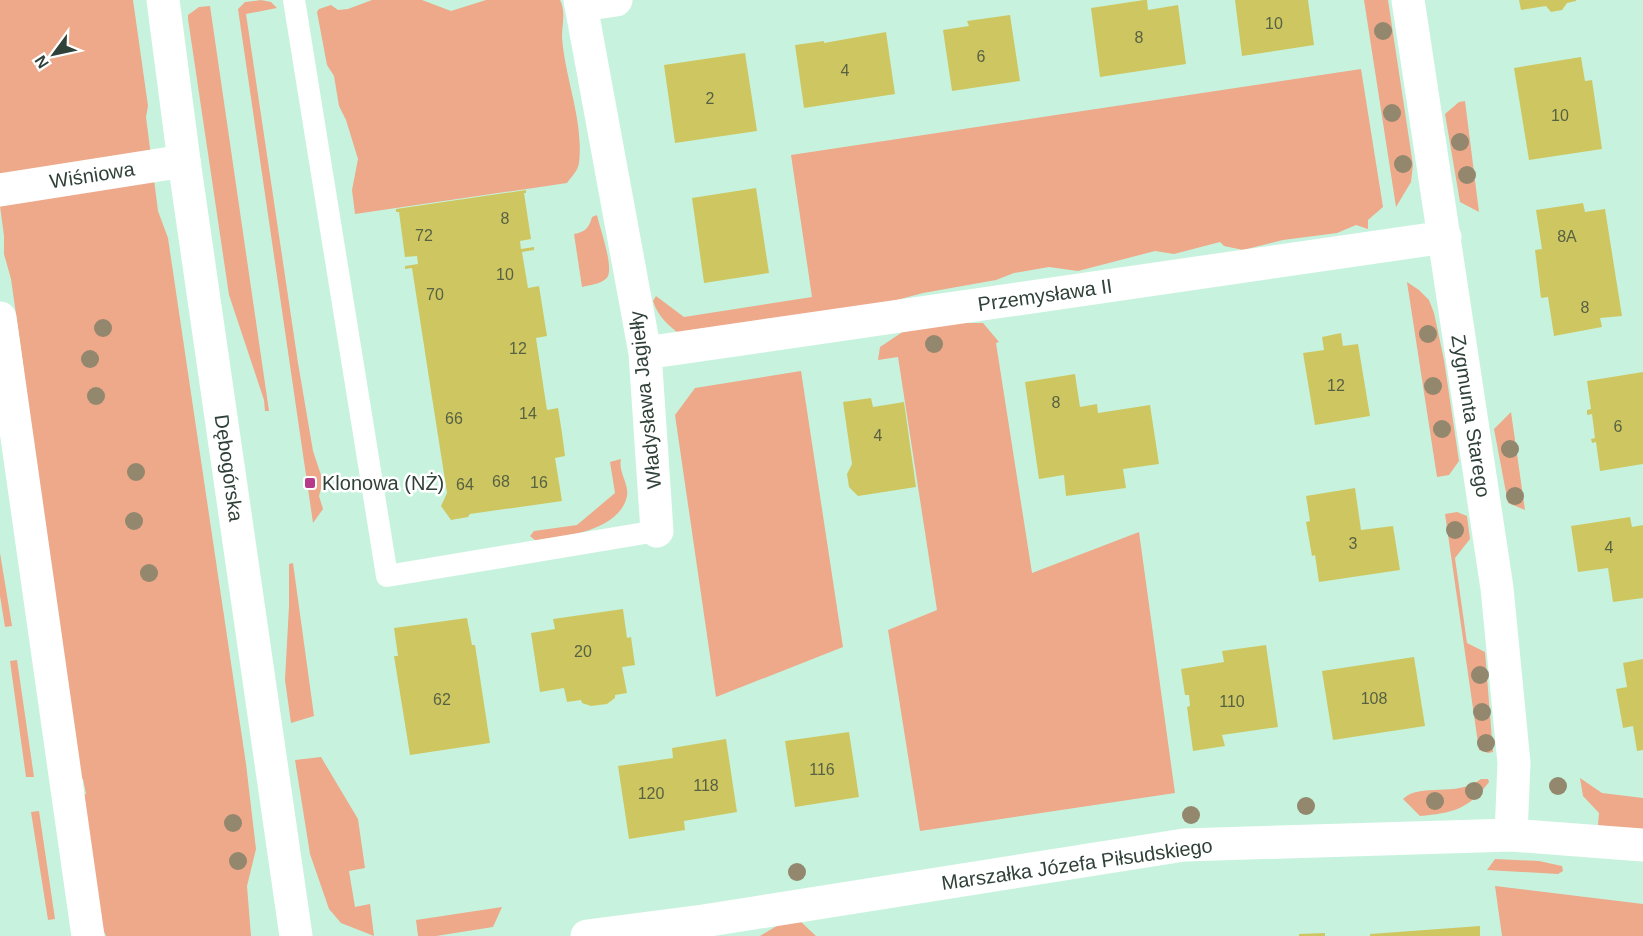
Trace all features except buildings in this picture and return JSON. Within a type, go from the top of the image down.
[{"type":"street","name":"Dębogórska","points":[[163,0],[184,161],[296,936]]},
{"type":"street","points":[[581,3],[616,0]]},
{"type":"street","name":"Zygmunta Starego","points":[[1408,0],[1497,588],[1514,763],[1511,835]]},
{"type":"street","name":"Władysława Jagiełły","points":[[581,3],[645,353],[657,531]]},
{"type":"street","name":"Wiśniowa","points":[[0,190],[184,161]]},
{"type":"street","name":"Przemysława II","points":[[645,353],[1444,237]]},
{"type":"street","points":[[0,318],[88,936]]},
{"type":"street","name":"Marszałka Józefa Piłsudskiego","points":[[587,936],[705,929],[1184,845],[1511,835],[1643,845]]},
{"type":"lane","name":"Władysława Jagiełły","points":[[294,0],[387,576],[657,531]]},
{"type":"shaded area","points":[[0,0],[133,0],[148,106],[146,117],[158,211],[168,238],[246,764],[256,849],[247,886],[251,936],[106,936],[100,923],[80,795],[86,794],[83,779],[78,779],[20,342],[11,279],[4,254],[0,206]]},
{"type":"shaded area","points":[[261,0],[271,2],[277,8],[246,14],[298,363],[313,451],[323,481],[319,496],[323,509],[313,523],[238,9],[245,2]]},
{"type":"shaded area","points":[[372,0],[422,0],[451,11],[486,0],[560,0],[563,14],[564,53],[577,116],[580,147],[578,166],[567,183],[355,214],[352,190],[358,159],[346,120],[339,106],[334,76],[327,65],[317,12],[331,5],[338,10],[348,9]]},
{"type":"shaded area","points":[[1364,0],[1388,0],[1413,165],[1411,182],[1396,207]]},
{"type":"shaded area","points":[[210,6],[269,411],[265,411],[264,400],[229,295],[188,19],[188,15],[199,7]]},
{"type":"shaded area","points":[[1361,69],[1383,207],[1368,220],[1368,229],[1356,225],[1337,233],[1283,240],[1243,250],[1224,246],[1220,242],[1174,254],[1155,251],[1078,271],[1049,267],[893,301],[682,336],[668,325],[653,301],[656,296],[684,317],[812,297],[791,155]]},
{"type":"shaded area","points":[[1465,101],[1479,212],[1460,202],[1445,114],[1459,102]]},
{"type":"shaded area","points":[[597,215],[608,255],[608,276],[600,282],[582,287],[574,234],[586,229],[592,217]]},
{"type":"shaded area","points":[[1407,282],[1429,300],[1434,313],[1444,360],[1459,461],[1449,475],[1437,477]]},
{"type":"shaded area","points":[[935,323],[983,323],[999,342],[996,343],[1032,573],[1139,532],[1175,793],[920,831],[888,630],[937,610],[898,357],[878,360],[880,347],[904,331]]},
{"type":"shaded area","points":[[801,371],[843,647],[716,697],[675,415],[695,388]]},
{"type":"shaded area","points":[[1511,412],[1525,510],[1508,503],[1494,429]]},
{"type":"shaded area","points":[[621,459],[627,496],[622,508],[614,517],[602,525],[575,534],[536,541],[530,536],[534,531],[577,525],[615,493],[610,462]]},
{"type":"shaded area","points":[[1457,512],[1467,516],[1470,539],[1455,558],[1467,643],[1485,652],[1493,752],[1488,753],[1479,750],[1445,514]]},
{"type":"shaded area","points":[[0,553],[12,626],[5,627],[0,596]]},
{"type":"shaded area","points":[[293,563],[314,716],[291,723],[285,680],[289,564]]},
{"type":"shaded area","points":[[17,660],[34,777],[26,777],[10,661]]},
{"type":"shaded area","points":[[321,757],[358,819],[365,868],[349,871],[355,907],[370,904],[374,936],[341,923],[329,909],[310,854],[295,760]]},
{"type":"shaded area","points":[[1580,778],[1602,793],[1643,798],[1643,832],[1612,830],[1598,825],[1599,813],[1583,796]]},
{"type":"shaded area","points":[[1481,779],[1488,779],[1489,782],[1474,799],[1450,811],[1420,816],[1403,799],[1419,791],[1461,788]]},
{"type":"shaded area","points":[[39,811],[55,919],[48,920],[31,812]]},
{"type":"shaded area","points":[[1495,859],[1539,861],[1562,866],[1563,871],[1558,874],[1487,870]]},
{"type":"shaded area","points":[[1495,886],[1643,904],[1643,936],[1502,936]]},
{"type":"shaded area","points":[[502,907],[493,927],[436,936],[418,936],[416,920]]},
{"type":"shaded area","points":[[800,921],[816,936],[760,936],[780,924]]},
{"type":"place","name":"Klonowa (NŻ)","points":[[310,483]]}]
